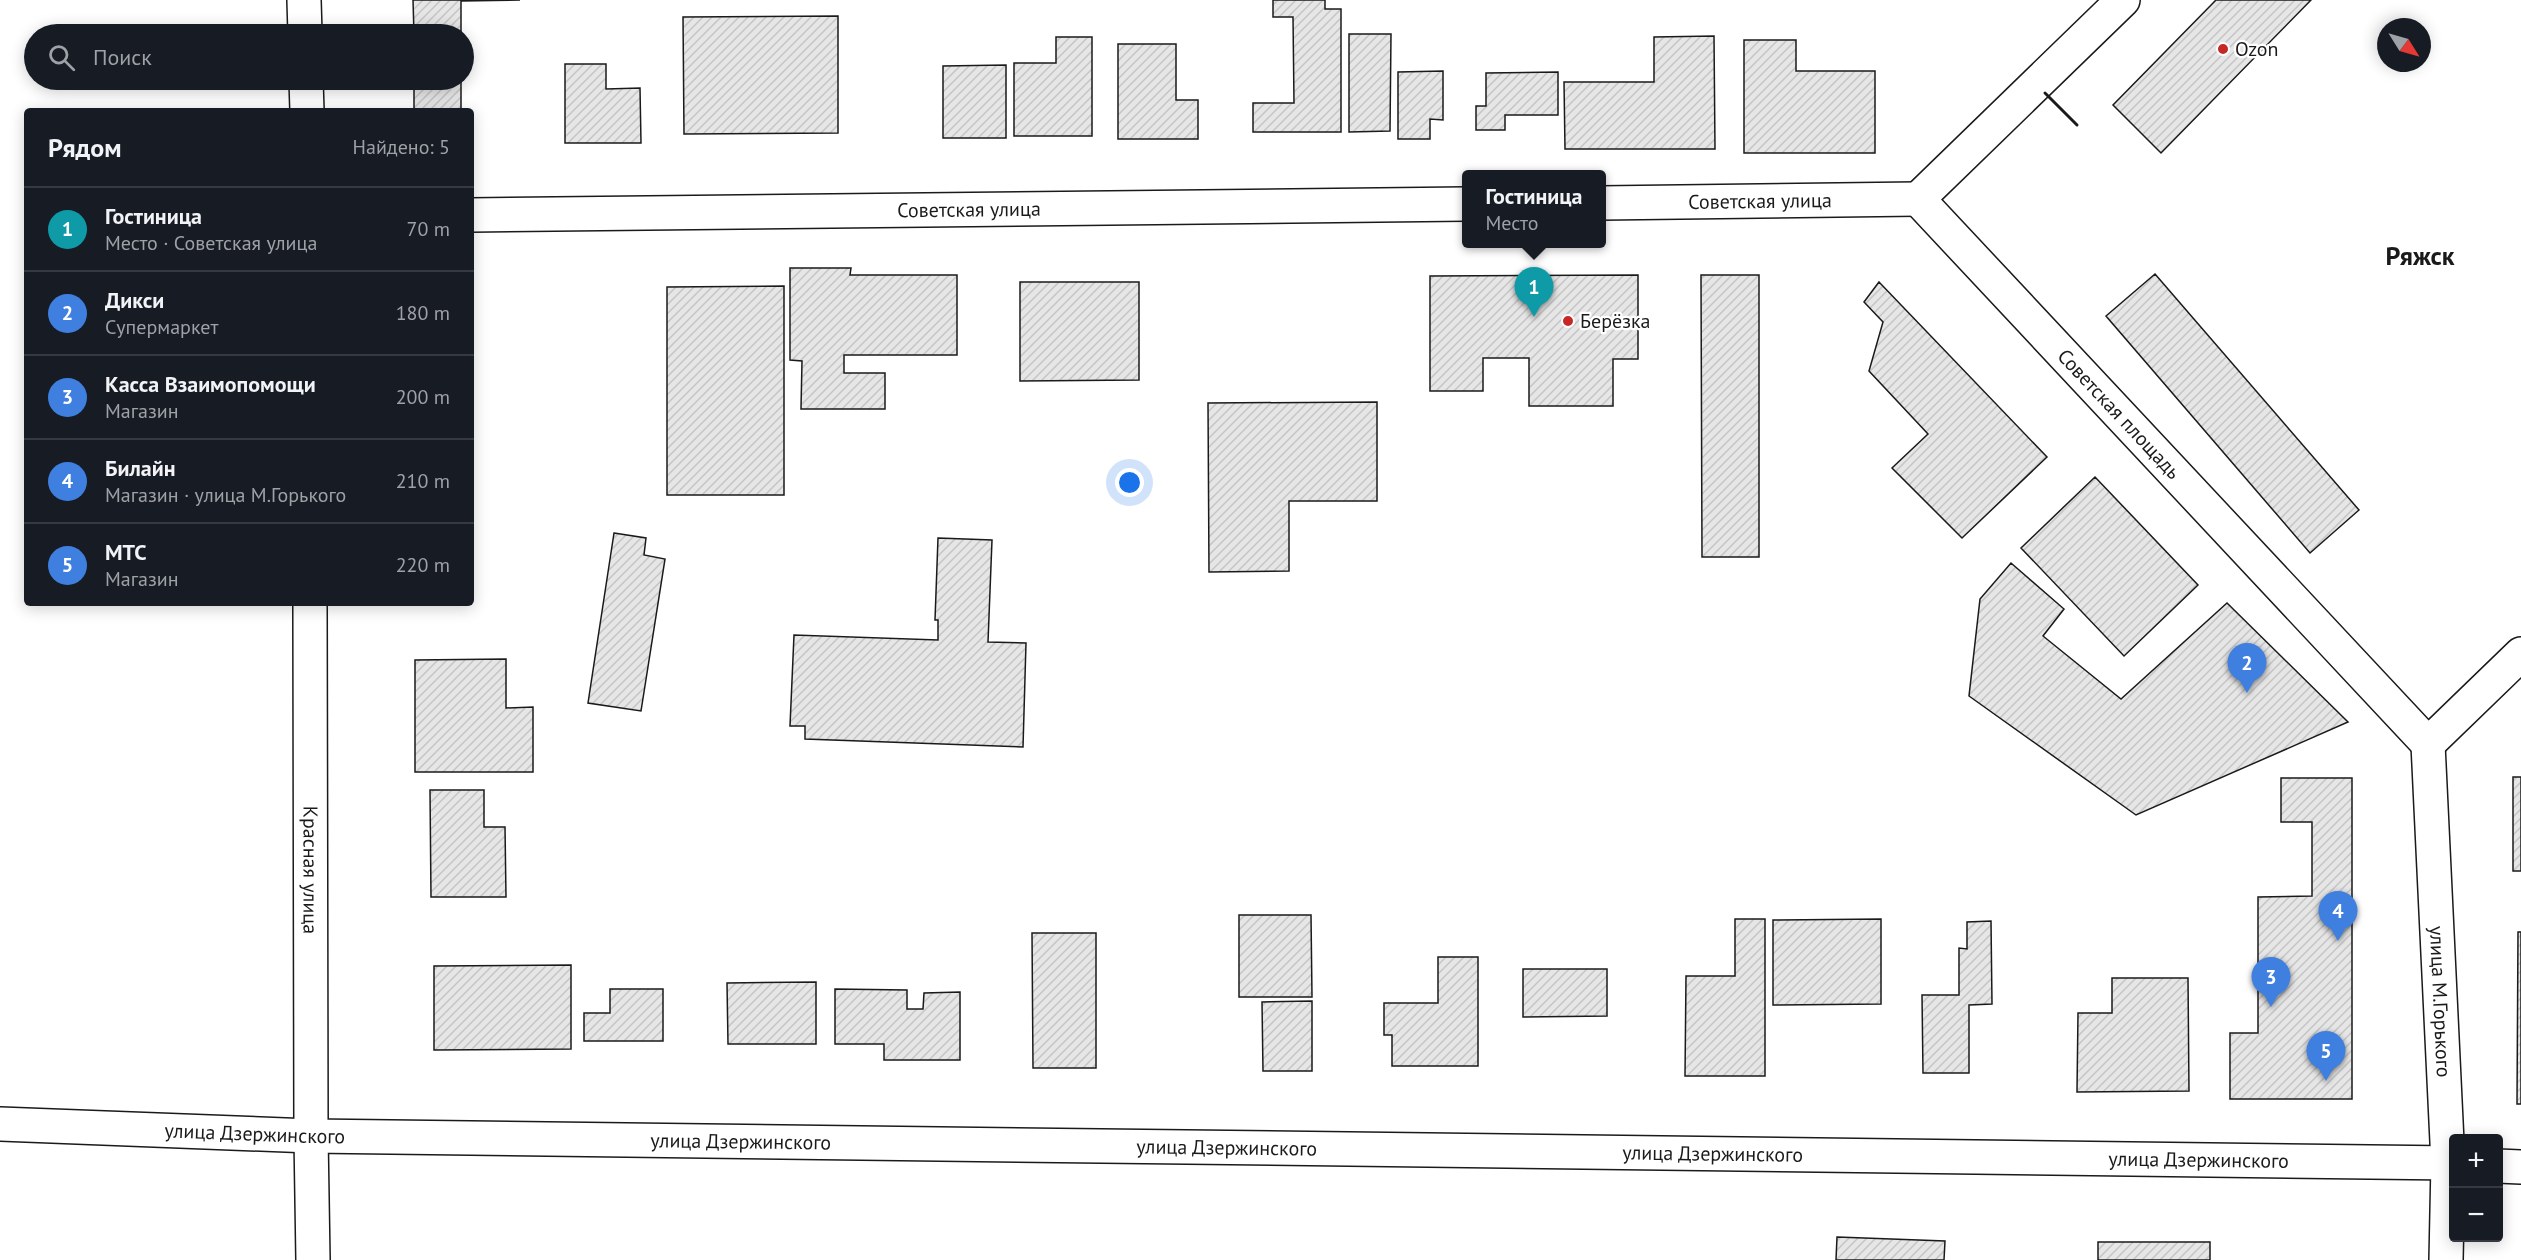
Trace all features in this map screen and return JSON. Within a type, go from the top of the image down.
[{"type":"street","points":[[304,0],[305,24]]},
{"type":"street","points":[[1918,200],[2123,0]]},
{"type":"street","points":[[306,90],[307,108]]},
{"type":"street","name":"Советская улица","points":[[1606,203],[1918,200]]},
{"type":"street","name":"Советская площадь","points":[[1918,200],[2428,744]]},
{"type":"street","name":"Советская улица","points":[[474,215],[1462,204]]},
{"type":"street","name":"Красная улица","points":[[310,606],[313,1260]]},
{"type":"street","points":[[2428,744],[2521,654]]},
{"type":"street","name":"улица М.Горького","points":[[2428,744],[2449,1134]]},
{"type":"street","name":"улица Дзержинского","points":[[0,1124],[311,1136],[2449,1163]]},
{"type":"street","points":[[2503,1166],[2521,1167]]},
{"type":"street","name":"улица М.Горького","points":[[2446,1260],[2450,1188]]},
{"type":"building","points":[[413,0],[520,0],[461,1],[461,24],[414,24]]},
{"type":"building","points":[[1273,0],[1325,0],[1325,9],[1341,9],[1341,132],[1253,132],[1253,103],[1294,103],[1293,17],[1273,17]]},
{"type":"building","points":[[2216,0],[2311,0],[2161,153],[2113,105]]},
{"type":"building","points":[[838,16],[838,133],[684,134],[683,17]]},
{"type":"building","points":[[1349,34],[1391,34],[1390,131],[1349,132]]},
{"type":"building","points":[[1714,36],[1715,149],[1565,149],[1564,82],[1654,82],[1654,37]]},
{"type":"building","points":[[1056,37],[1092,37],[1092,136],[1014,136],[1014,63],[1056,63]]},
{"type":"building","points":[[1744,40],[1796,40],[1796,71],[1875,71],[1875,153],[1744,153]]},
{"type":"building","points":[[1118,44],[1176,44],[1176,100],[1198,100],[1198,139],[1118,139]]},
{"type":"building","points":[[565,64],[606,64],[606,89],[640,88],[641,143],[565,143]]},
{"type":"building","points":[[1006,65],[1006,138],[943,138],[943,66]]},
{"type":"building","points":[[1443,71],[1443,120],[1430,119],[1430,139],[1398,139],[1398,72]]},
{"type":"building","points":[[1558,72],[1558,115],[1505,115],[1505,130],[1476,130],[1476,106],[1486,106],[1486,73]]},
{"type":"building","points":[[414,90],[461,90],[461,108],[414,108]]},
{"type":"building","points":[[790,268],[851,268],[850,275],[957,275],[957,355],[844,355],[844,373],[885,373],[885,409],[801,409],[802,361],[790,360]]},
{"type":"building","points":[[2155,274],[2359,510],[2310,553],[2106,316]]},
{"type":"building","points":[[1638,275],[1638,359],[1613,359],[1613,406],[1529,406],[1529,358],[1483,358],[1483,391],[1430,391],[1430,276]]},
{"type":"building","points":[[1701,275],[1759,275],[1759,557],[1702,557]]},
{"type":"building","points":[[1020,282],[1139,282],[1139,380],[1020,381]]},
{"type":"building","points":[[1879,282],[2047,457],[1962,538],[1892,468],[1928,434],[1869,371],[1883,322],[1864,302]]},
{"type":"building","points":[[784,286],[784,495],[667,495],[667,287]]},
{"type":"building","points":[[1377,402],[1377,501],[1289,501],[1289,571],[1209,572],[1208,403]]},
{"type":"building","points":[[2095,477],[2198,585],[2124,656],[2021,548]]},
{"type":"building","points":[[614,533],[646,538],[644,555],[665,559],[641,711],[588,703]]},
{"type":"building","points":[[938,538],[992,540],[988,642],[1026,643],[1023,747],[805,739],[805,726],[790,726],[794,635],[938,640],[938,620],[935,620]]},
{"type":"building","points":[[2011,563],[2064,609],[2043,636],[2121,699],[2227,603],[2348,722],[2136,815],[1969,696],[1980,599]]},
{"type":"building","points":[[506,659],[506,708],[533,707],[533,772],[415,772],[415,660]]},
{"type":"building","points":[[2513,777],[2521,777],[2521,871],[2513,871]]},
{"type":"building","points":[[2281,778],[2352,778],[2352,1099],[2230,1099],[2230,1033],[2258,1033],[2258,897],[2312,896],[2312,822],[2281,822]]},
{"type":"building","points":[[430,790],[484,790],[484,827],[505,827],[506,897],[431,897]]},
{"type":"building","points":[[1239,915],[1311,915],[1312,997],[1239,997]]},
{"type":"building","points":[[1735,919],[1765,919],[1765,1076],[1685,1076],[1686,976],[1735,976]]},
{"type":"building","points":[[1881,919],[1881,1004],[1773,1005],[1773,920]]},
{"type":"building","points":[[1991,921],[1992,1004],[1969,1005],[1969,1073],[1923,1073],[1922,995],[1959,995],[1959,948],[1967,949],[1967,922]]},
{"type":"building","points":[[2518,932],[2521,932],[2521,1104],[2517,1104]]},
{"type":"building","points":[[1032,933],[1096,933],[1096,1068],[1033,1068]]},
{"type":"building","points":[[1438,957],[1478,957],[1478,1066],[1392,1066],[1392,1035],[1384,1035],[1384,1003],[1438,1003]]},
{"type":"building","points":[[571,965],[571,1049],[434,1050],[434,966]]},
{"type":"building","points":[[1523,969],[1607,969],[1607,1016],[1523,1017]]},
{"type":"building","points":[[2112,978],[2188,978],[2189,1091],[2077,1092],[2078,1013],[2112,1013]]},
{"type":"building","points":[[816,982],[816,1044],[728,1044],[727,983]]},
{"type":"building","points":[[610,989],[663,989],[663,1041],[584,1041],[584,1013],[610,1013]]},
{"type":"building","points":[[835,989],[907,990],[907,1009],[923,1009],[924,993],[960,992],[960,1060],[884,1060],[884,1044],[835,1044]]},
{"type":"building","points":[[1312,1001],[1312,1071],[1263,1071],[1262,1002]]},
{"type":"building","points":[[1837,1237],[1945,1241],[1944,1260],[1836,1260]]},
{"type":"building","points":[[2098,1242],[2210,1242],[2210,1260],[2098,1260]]},
{"type":"wall","points":[[2045,93],[2077,125]]},
{"type":"place","name":"Ozon","points":[[2223,49]]},
{"type":"place","name":"Гостиница","points":[[1534,317]]},
{"type":"place","name":"Берёзка","points":[[1568,321]]},
{"type":"place","name":"Дикси","points":[[2247,693]]},
{"type":"place","name":"Билайн","points":[[2338,941]]},
{"type":"place","name":"Касса Взаимопомощи","points":[[2271,1007]]},
{"type":"place","name":"МТС","points":[[2326,1081]]},
{"type":"district","name":"Ряжск","points":[[2420,256]]}]
